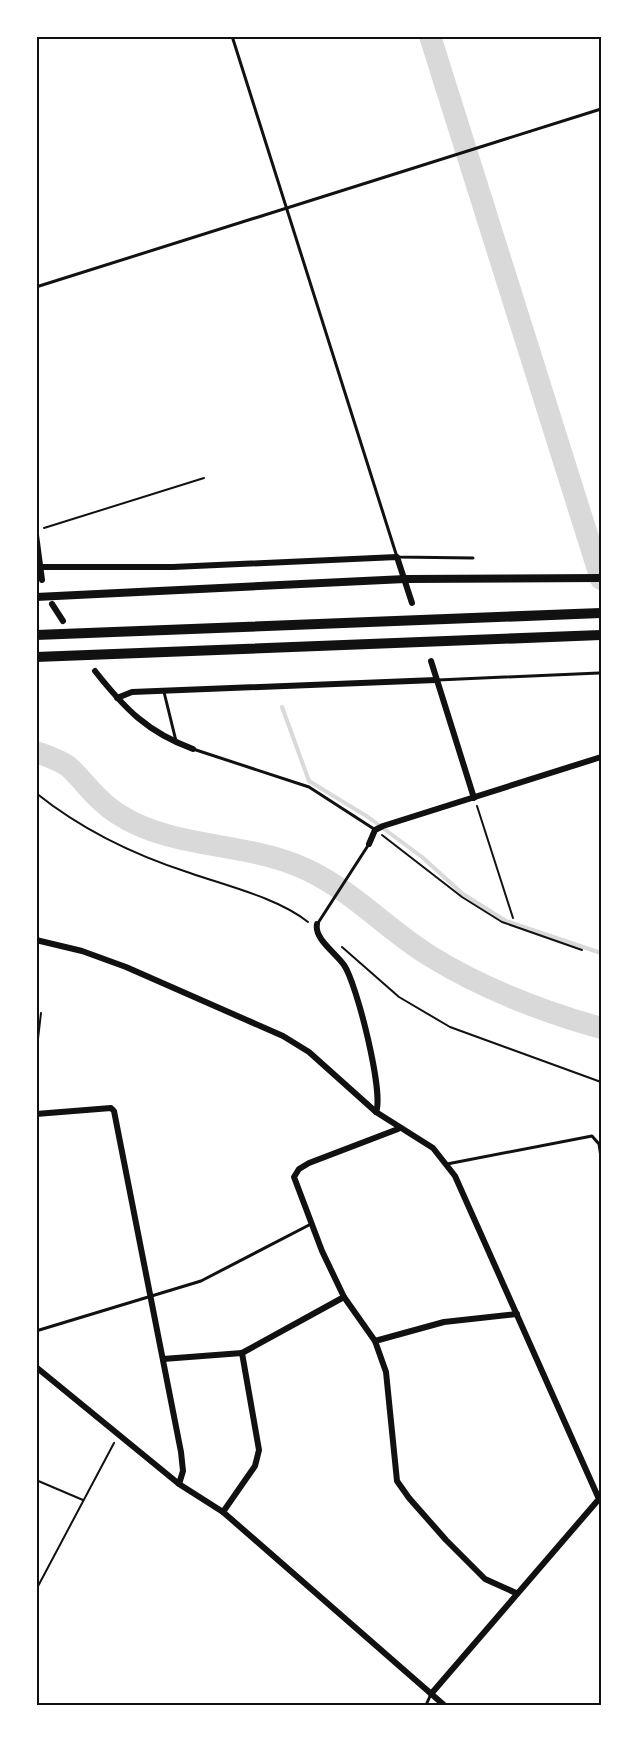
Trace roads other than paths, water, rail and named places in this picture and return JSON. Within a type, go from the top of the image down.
[{"type":"highway","points":[[36,635],[601,613]]},
{"type":"highway","points":[[36,657],[601,635]]},
{"type":"street","points":[[36,535],[42,580]]},
{"type":"street","points":[[40,567],[195,566],[397,557],[412,603]]},
{"type":"street","points":[[36,597],[405,579],[601,578]]},
{"type":"street","points":[[52,604],[63,621]]},
{"type":"street","points":[[431,661],[474,798]]},
{"type":"street","points":[[95,671],[117,698],[155,733],[193,749]]},
{"type":"street","points":[[117,698],[132,692],[436,680]]},
{"type":"street","points":[[369,844],[375,830],[601,757]]},
{"type":"street","points":[[317,924],[317,932],[343,964],[357,995],[375,1080],[378,1107],[376,1113]]},
{"type":"street","points":[[36,940],[81,951],[126,967],[283,1036],[309,1052],[376,1113],[398,1129],[416,1136],[433,1148],[447,1164],[600,1499],[516,1593],[463,1660],[431,1694]]},
{"type":"street","points":[[36,1114],[111,1108],[114,1111],[181,1452],[183,1471],[179,1484]]},
{"type":"street","points":[[398,1129],[298,1169],[294,1177],[311,1224],[344,1297],[375,1341],[386,1372],[398,1481],[409,1498],[446,1540],[485,1579],[516,1593]]},
{"type":"street","points":[[163,1359],[242,1353],[344,1297]]},
{"type":"street","points":[[375,1341],[444,1322],[517,1314]]},
{"type":"street","points":[[224,1512],[255,1466],[260,1450],[242,1353]]},
{"type":"street","points":[[36,1367],[179,1484],[224,1512],[444,1705]]},
{"type":"lane","points":[[232,36],[397,557],[473,558]]},
{"type":"lane","points":[[36,287],[601,109]]},
{"type":"lane","points":[[436,680],[599,673]]},
{"type":"lane","points":[[163,691],[176,743]]},
{"type":"lane","points":[[193,749],[309,787],[375,830]]},
{"type":"lane","points":[[317,924],[369,844]]},
{"type":"lane","points":[[447,1164],[592,1136],[599,1144],[601,1157]]},
{"type":"lane","points":[[36,1331],[201,1281],[311,1224]]},
{"type":"lane","points":[[426,1705],[431,1694]]},
{"type":"waterway","points":[[430,36],[601,579]]},
{"type":"waterway","points":[[282,707],[309,781],[368,817],[422,857],[463,894],[506,921],[601,953]]},
{"type":"waterway","points":[[36,752],[58,760],[69,767],[104,804],[138,825],[182,839],[251,852],[296,865],[333,884],[413,945],[450,968],[513,998],[601,1028]]}]
